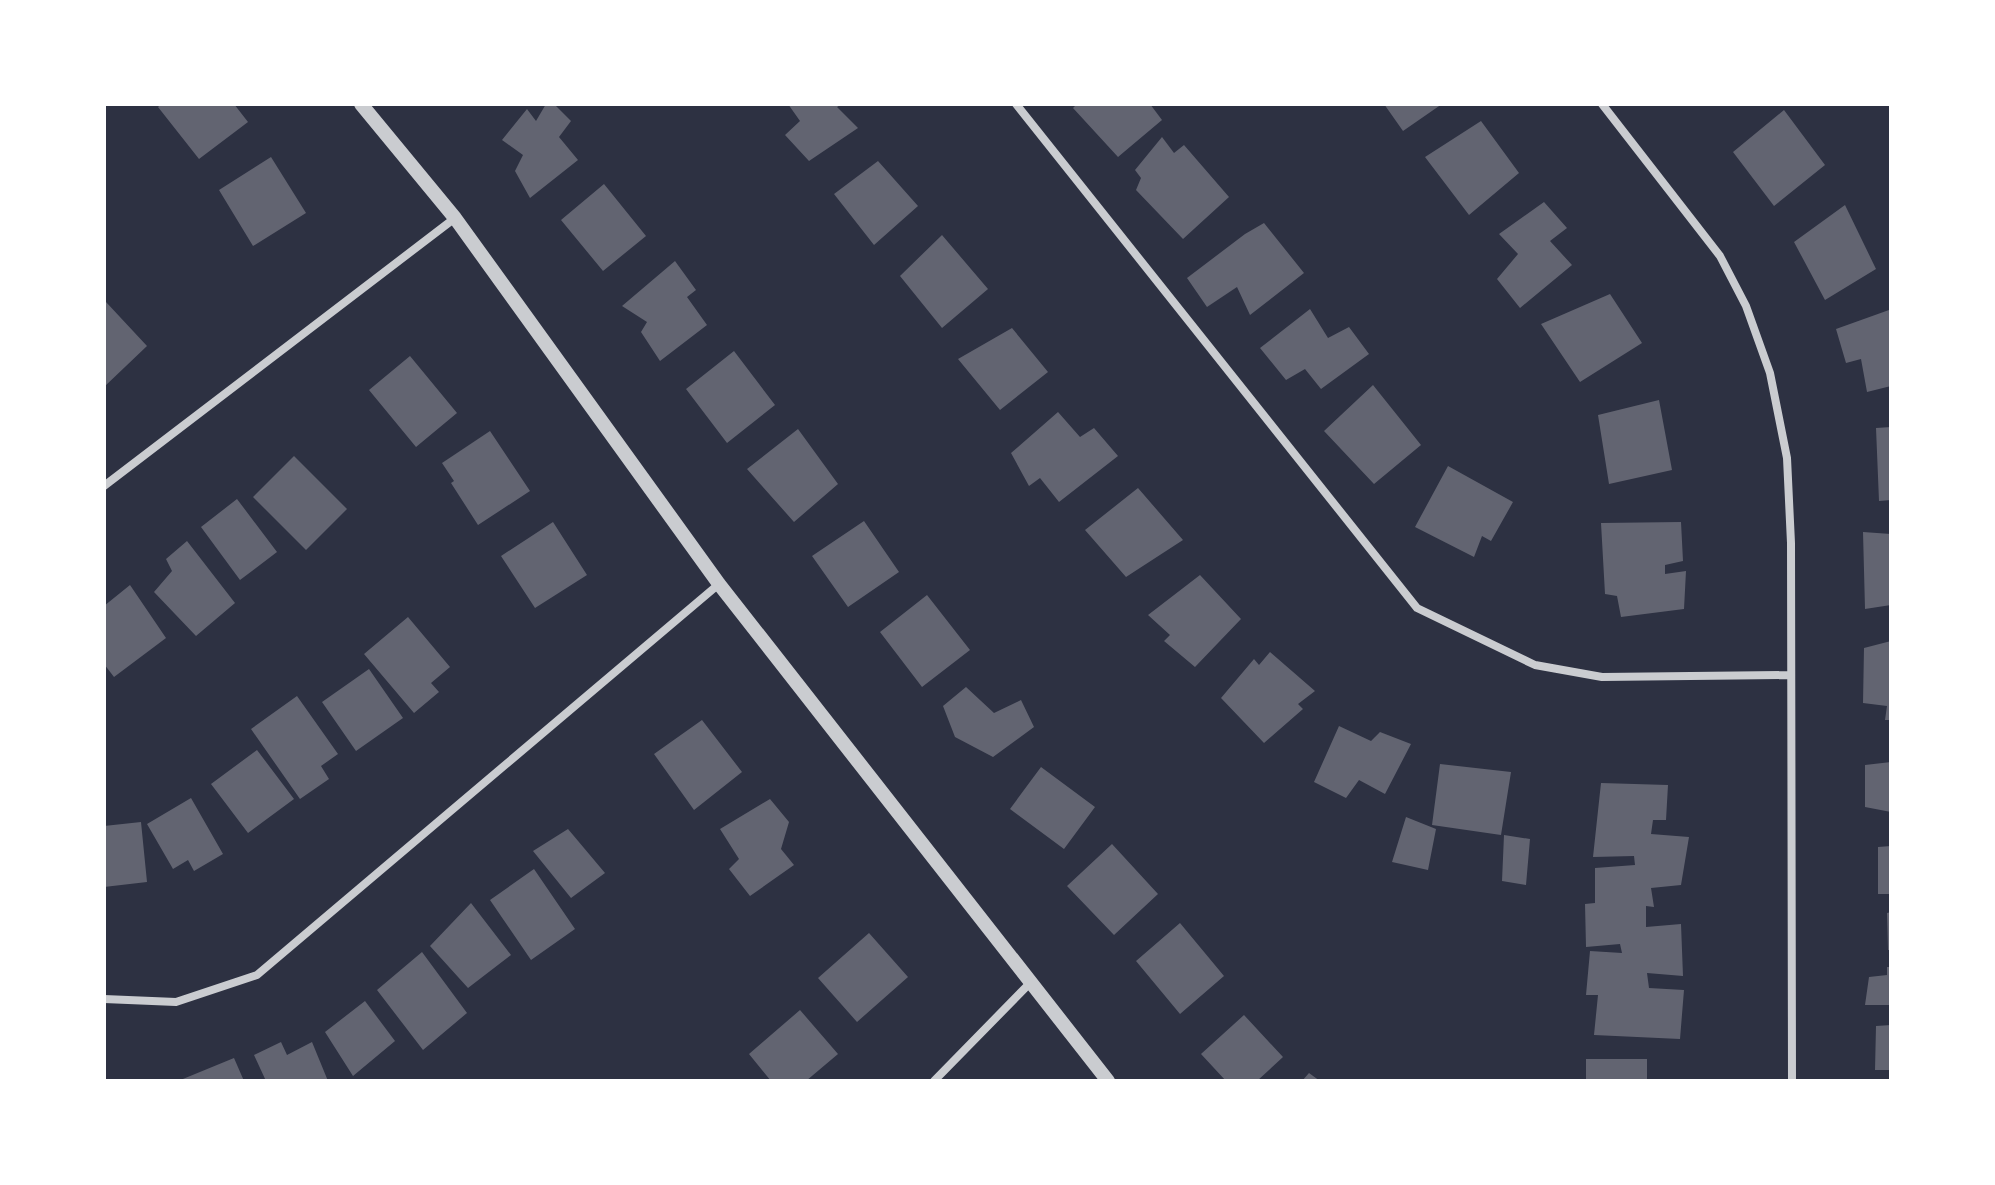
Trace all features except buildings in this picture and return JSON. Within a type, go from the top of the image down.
[{"type":"street","points":[[361,104],[455,218],[719,584],[1108,1081]]},
{"type":"street","points":[[1016,104],[1417,608],[1535,665],[1602,677],[1791,675]]},
{"type":"street","points":[[1602,104],[1720,256],[1746,306],[1770,373],[1787,458],[1791,543],[1792,1081]]},
{"type":"street","points":[[104,486],[455,218]]},
{"type":"street","points":[[104,999],[176,1002],[257,975],[719,584]]},
{"type":"street","points":[[934,1081],[1031,982]]}]
